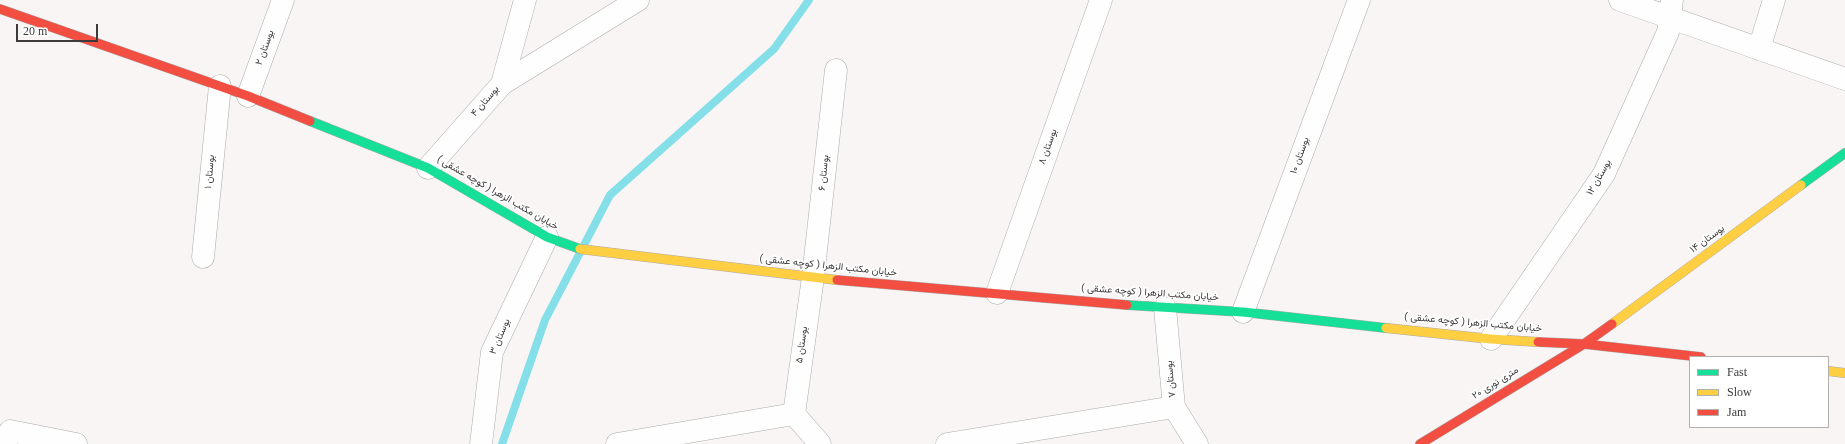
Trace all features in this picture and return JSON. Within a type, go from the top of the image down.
[{"type":"street","name":"بوستان ۲","points":[[248,96],[283,0]]},
{"type":"street","name":"بوستان ۴","points":[[428,168],[502,84],[525,0]]},
{"type":"street","points":[[502,84],[638,0]]},
{"type":"street","name":"بوستان ۸","points":[[998,293],[1102,0]]},
{"type":"street","name":"بوستان ۱۰","points":[[1243,312],[1359,0]]},
{"type":"street","points":[[1620,0],[1671,8],[1760,49],[1845,79]]},
{"type":"street","points":[[1760,49],[1774,0]]},
{"type":"street","name":"بوستان ۱۲","points":[[1492,339],[1604,174],[1668,32],[1671,8]]},
{"type":"street","name":"خیابان مکتب الزهرا ( کوچه عشقی )","points":[[0,9],[248,96],[428,168],[547,237],[581,250],[813,277],[1165,308],[1243,312],[1492,339],[1584,344],[1692,356]]},
{"type":"street","name":"بوستان ۶","points":[[813,277],[836,70]]},
{"type":"street","name":"بوستان ۱","points":[[203,257],[220,86]]},
{"type":"street","name":"بوستان ۱۴","points":[[1584,344],[1845,153]]},
{"type":"street","name":"بوستان ۳","points":[[481,444],[492,352],[547,237]]},
{"type":"street","name":"بوستان ۵","points":[[794,414],[813,277]]},
{"type":"street","name":"بوستان ۷","points":[[1165,308],[1174,408],[1197,444]]},
{"type":"street","name":"۲۰ متری نوری","points":[[1420,444],[1584,344]]},
{"type":"street","points":[[1829,372],[1845,373]]},
{"type":"street","points":[[947,444],[1174,408]]},
{"type":"street","points":[[617,444],[794,414],[820,444]]},
{"type":"street","points":[[4,444],[10,431],[76,444]]},
{"type":"waterway","points":[[502,444],[545,320],[610,195],[774,49],[809,0]]},
{"type":"traffic: fast","points":[[310,121],[428,168],[547,237],[580,249]]},
{"type":"traffic: fast","points":[[1801,185],[1845,153]]},
{"type":"traffic: fast","points":[[1127,305],[1243,312],[1386,328]]},
{"type":"traffic: slow","points":[[1612,324],[1801,185]]},
{"type":"traffic: slow","points":[[580,249],[837,280]]},
{"type":"traffic: slow","points":[[1386,328],[1491,339],[1538,342]]},
{"type":"traffic: slow","points":[[1829,371],[1845,373]]},
{"type":"traffic: jam","points":[[0,9],[248,96],[310,121]]},
{"type":"traffic: jam","points":[[837,280],[1127,305]]},
{"type":"traffic: jam","points":[[1420,444],[1584,344],[1612,324]]},
{"type":"traffic: jam","points":[[1538,342],[1584,344],[1692,356]]}]
